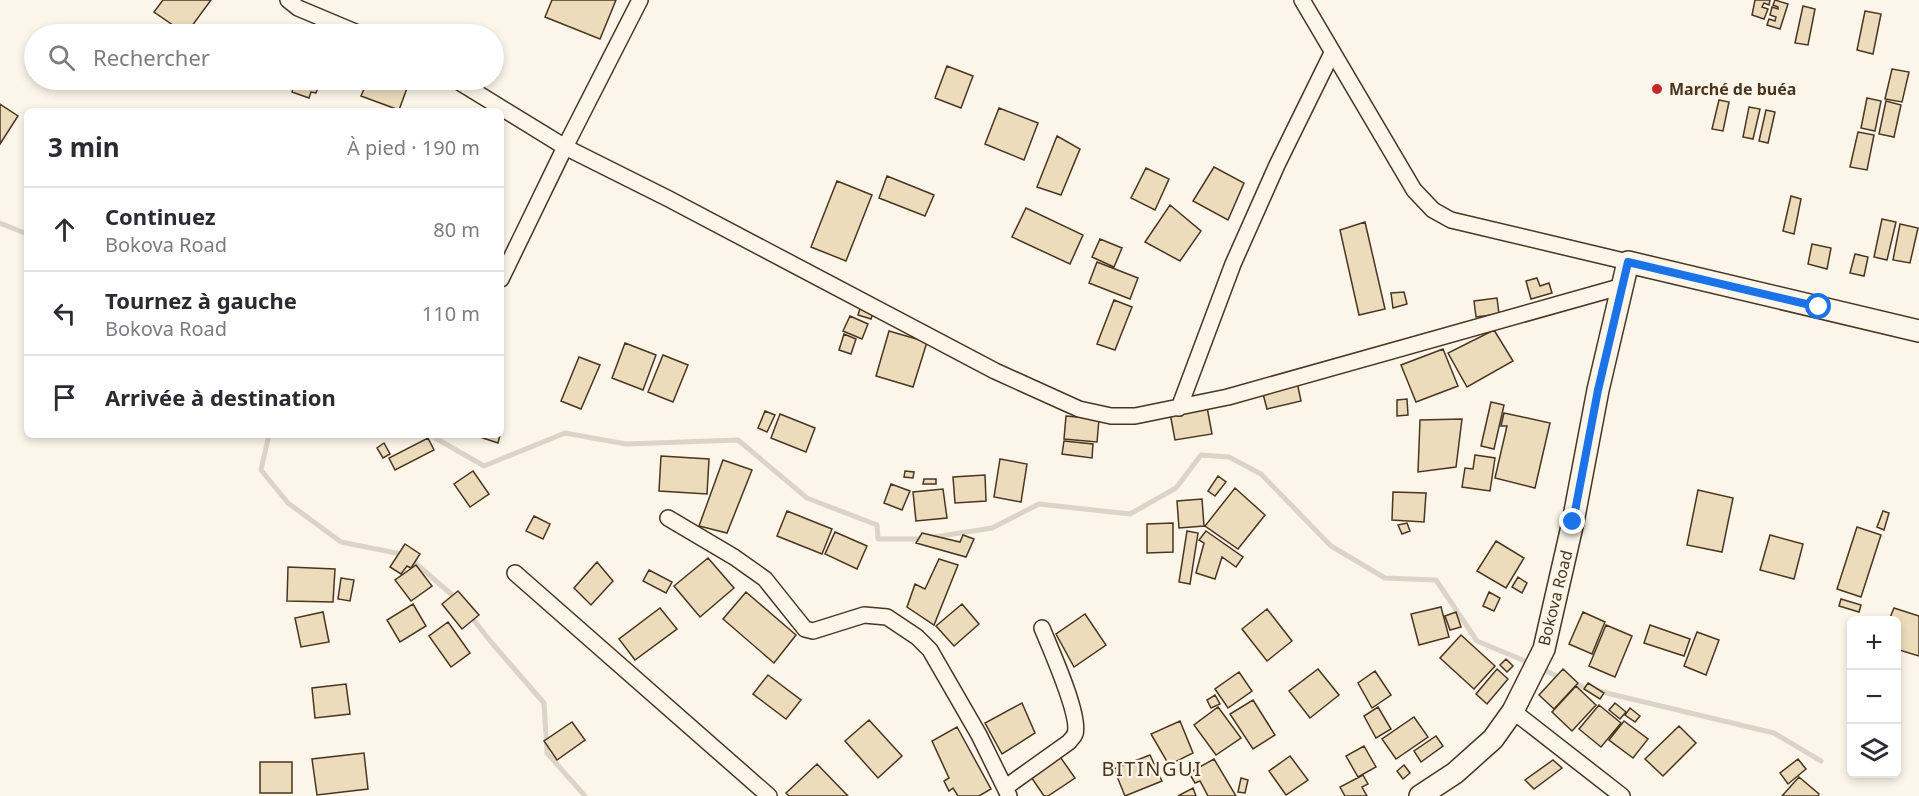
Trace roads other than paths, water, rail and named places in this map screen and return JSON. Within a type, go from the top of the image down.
[{"type":"street","points":[[288,0],[298,8],[336,24]]},
{"type":"street","points":[[504,273],[640,0]]},
{"type":"street","points":[[1302,0],[1414,190],[1433,210],[1451,220],[1919,332]]},
{"type":"street","points":[[1179,408],[1233,264],[1277,165],[1332,53]]},
{"type":"street","points":[[472,90],[502,108]]},
{"type":"street","points":[[504,109],[566,147],[689,209],[995,371],[1079,409],[1111,416],[1135,416],[1239,393],[1623,286]]},
{"type":"street","name":"Bokova Road","points":[[1420,796],[1455,773],[1493,738],[1513,711],[1544,649],[1573,522],[1598,390],[1628,262]]},
{"type":"street","points":[[668,518],[734,557],[765,579],[805,629],[813,631],[864,615],[887,617],[917,637],[930,650],[1007,792],[1069,742],[1076,733],[1065,686],[1042,628]]},
{"type":"street","points":[[515,573],[769,796]]},
{"type":"street","points":[[1513,711],[1622,796]]},
{"type":"waterway","points":[[0,223],[24,233]]},
{"type":"waterway","points":[[435,438],[484,466],[565,433],[626,444],[738,440],[807,498],[877,525],[878,539],[922,539],[992,528],[1039,504],[1130,514],[1176,488],[1201,455],[1229,457],[1261,474],[1331,546],[1385,578],[1436,580],[1477,641],[1532,664]]},
{"type":"waterway","points":[[268,438],[261,470],[288,503],[341,542],[406,555],[458,600]]},
{"type":"waterway","points":[[469,614],[544,703],[547,753],[585,796]]},
{"type":"waterway","points":[[1540,668],[1561,678]]},
{"type":"waterway","points":[[1570,682],[1589,689]]},
{"type":"waterway","points":[[1598,691],[1774,733],[1821,761]]},
{"type":"place","name":"Marché de buéa","points":[[1657,89]]},
{"type":"district","name":"BITINGUI","points":[[1152,769]]}]
